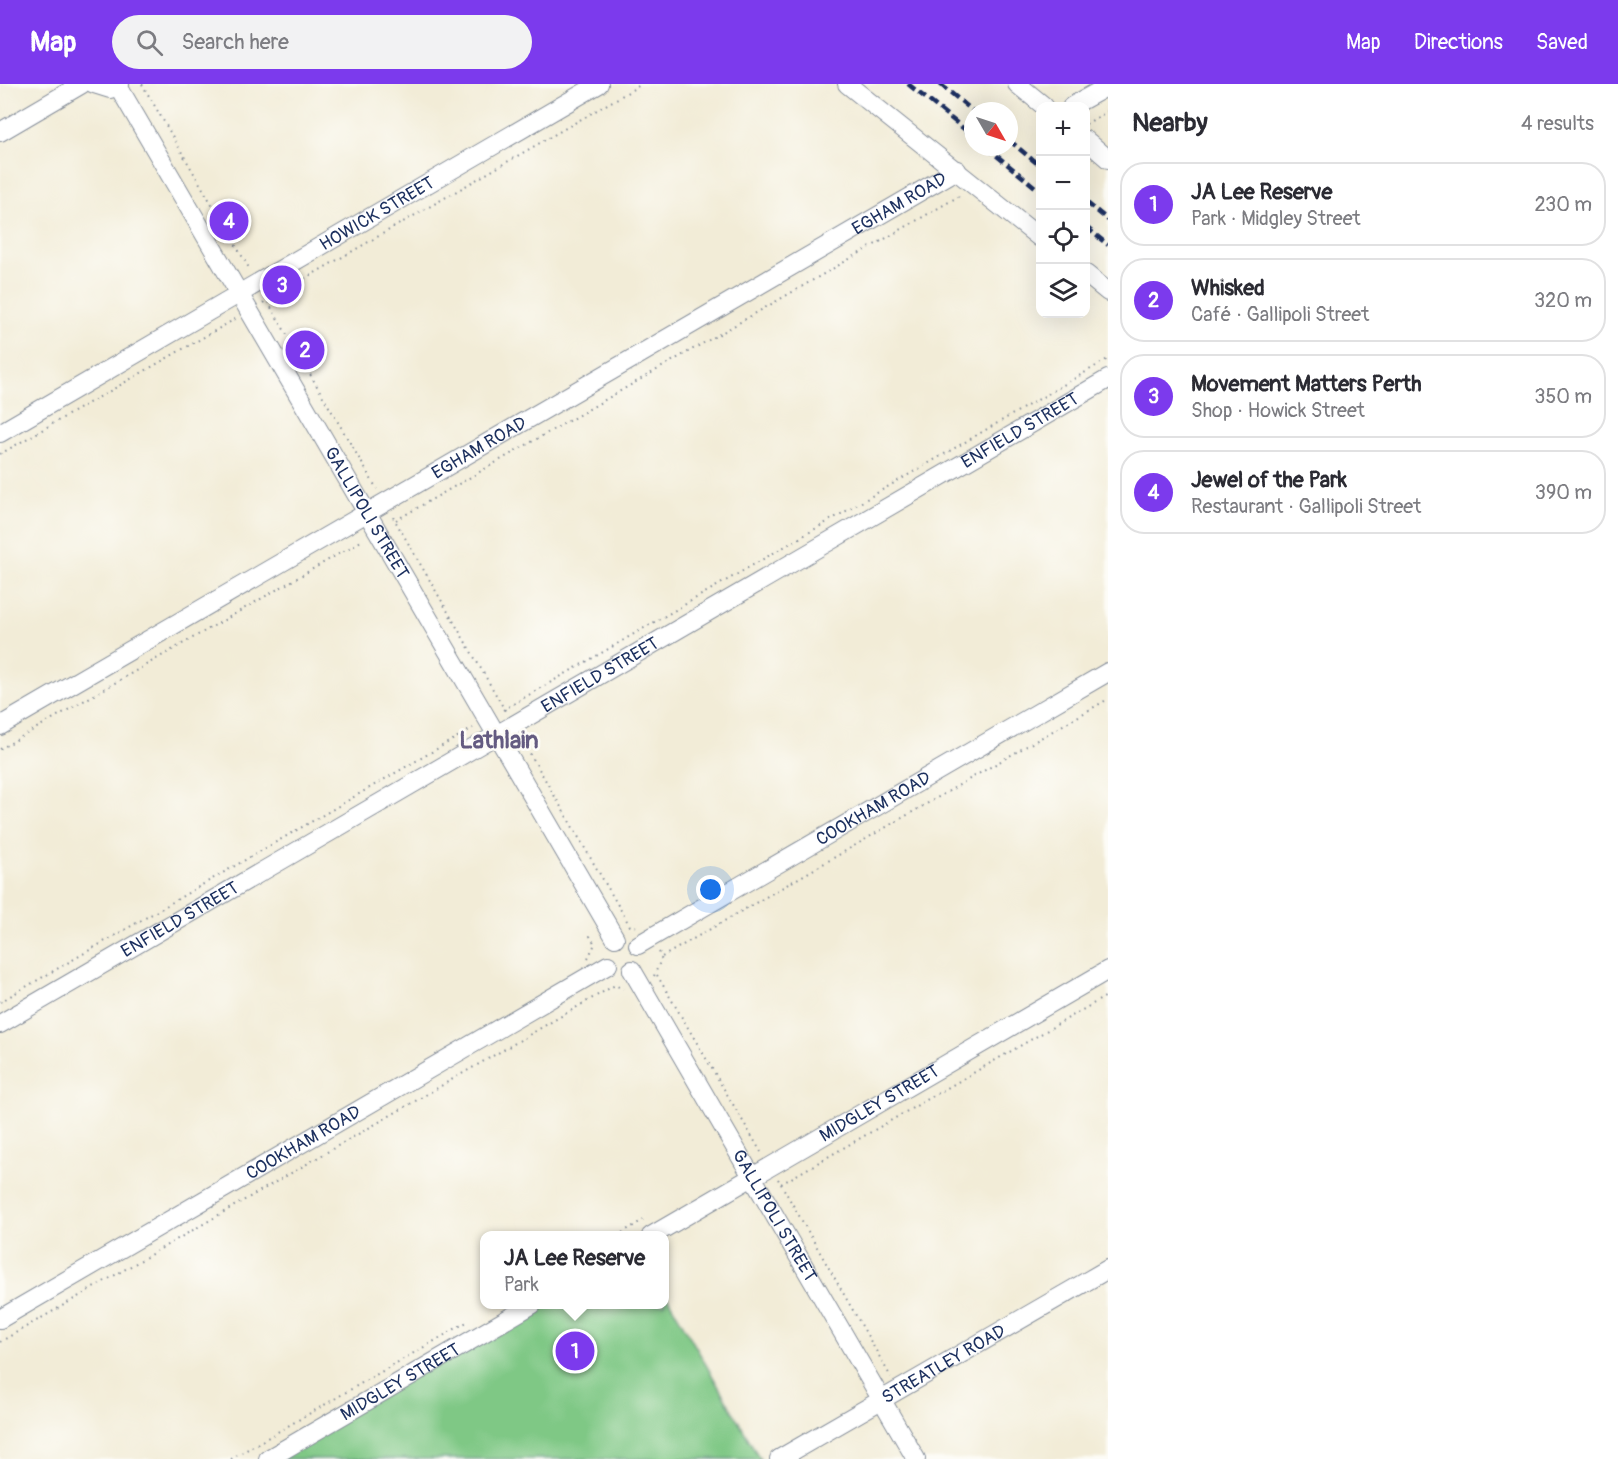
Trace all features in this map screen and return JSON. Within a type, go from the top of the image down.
[{"type":"street","points":[[0,132],[82,84]]},
{"type":"street","points":[[94,84],[102,88],[119,85]]},
{"type":"street","name":"HOWICK STREET","points":[[0,433],[599,84]]},
{"type":"street","points":[[847,84],[1036,234]]},
{"type":"street","points":[[1017,84],[1039,102]]},
{"type":"street","name":"GALLIPOLI STREET","points":[[119,85],[490,728],[611,932]]},
{"type":"street","points":[[1079,102],[1108,86]]},
{"type":"street","points":[[1090,143],[1108,159]]},
{"type":"street","name":"EGHAM ROAD","points":[[0,726],[957,170]]},
{"type":"street","points":[[1090,277],[1108,292]]},
{"type":"street","name":"ENFIELD STREET","points":[[0,1024],[490,728],[1108,379]]},
{"type":"street","name":"COOKHAM ROAD","points":[[644,941],[1108,672]]},
{"type":"street","points":[[611,932],[644,941],[636,977],[602,969],[611,932]]},
{"type":"street","name":"COOKHAM ROAD","points":[[0,1319],[602,969]]},
{"type":"street","name":"MIDGLEY STREET","points":[[659,1231],[1108,970]]},
{"type":"street","name":"GALLIPOLI STREET","points":[[636,977],[916,1459]]},
{"type":"street","name":"STREATLEY ROAD","points":[[779,1459],[1108,1269]]},
{"type":"street","name":"MIDGLEY STREET","points":[[268,1459],[526,1309]]},
{"type":"path","points":[[142,84],[630,926],[645,927],[644,941],[662,957]]},
{"type":"path","points":[[0,454],[642,84]]},
{"type":"path","points":[[1090,122],[1108,111]]},
{"type":"path","points":[[395,521],[968,191]]},
{"type":"path","points":[[0,1002],[509,717],[1108,359]]},
{"type":"path","points":[[0,749],[377,532]]},
{"type":"path","points":[[761,1152],[657,975],[662,957],[1108,699]]},
{"type":"path","points":[[602,969],[587,956],[592,954],[595,944],[590,936],[611,932],[624,915]]},
{"type":"path","points":[[0,1342],[615,985],[628,992],[636,977],[657,975]]},
{"type":"path","points":[[781,1184],[891,1377]]},
{"type":"path","points":[[231,1459],[467,1322]]},
{"type":"green space","points":[[669,1300],[760,1459],[268,1459],[526,1309],[669,1309]]},
{"type":"railway","points":[[908,84],[964,129]]},
{"type":"railway","points":[[940,84],[964,104]]},
{"type":"railway","points":[[1018,148],[1036,163]]},
{"type":"railway","points":[[997,156],[1036,188]]},
{"type":"railway","points":[[1090,205],[1108,220]]},
{"type":"railway","points":[[1090,230],[1108,245]]},
{"type":"place","name":"Jewel of the Park","points":[[229,221]]},
{"type":"place","name":"Movement Matters Perth","points":[[282,285]]},
{"type":"place","name":"Whisked","points":[[305,350]]},
{"type":"place","name":"JA Lee Reserve","points":[[575,1351]]},
{"type":"district","name":"Lathlain","points":[[499,740]]}]
